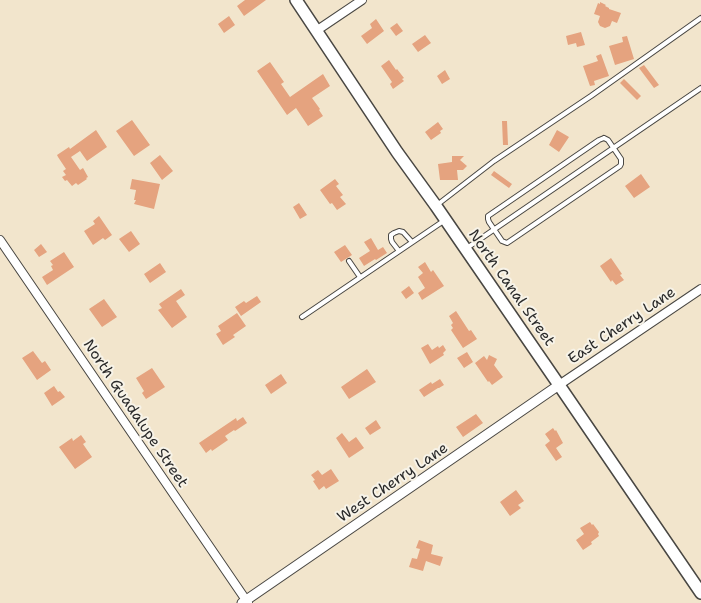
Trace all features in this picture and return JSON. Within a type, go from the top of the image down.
[{"type":"main road","name":"North Canal Street","points":[[296,0],[397,152],[436,206],[701,594]]},
{"type":"street","points":[[316,31],[362,0]]},
{"type":"street","name":"North Guadalupe Street","points":[[0,240],[245,602]]},
{"type":"street","name":"East Cherry Lane","points":[[559,385],[701,289]]},
{"type":"street","name":"West Cherry Lane","points":[[245,602],[559,385]]},
{"type":"lane","points":[[436,206],[494,161],[591,96],[701,18]]},
{"type":"lane","points":[[466,250],[701,88]]},
{"type":"lane","points":[[607,139],[621,159],[620,166],[507,243],[502,241],[494,230],[488,216],[599,140],[607,139]]},
{"type":"lane","points":[[302,317],[445,220]]},
{"type":"lane","points":[[399,251],[392,242],[391,235],[399,231],[403,232],[412,242]]},
{"type":"lane","points":[[349,261],[360,277]]},
{"type":"building","points":[[245,0],[266,0],[244,16],[237,6]]},
{"type":"building","points":[[600,2],[609,9],[621,13],[617,23],[612,21],[610,26],[605,28],[600,26],[598,22],[600,16],[594,14]]},
{"type":"building","points":[[229,16],[235,25],[224,33],[218,24]]},
{"type":"building","points":[[376,19],[384,31],[367,44],[361,36],[372,28],[370,24]]},
{"type":"building","points":[[397,23],[403,31],[396,36],[390,28]]},
{"type":"building","points":[[581,32],[585,45],[577,47],[576,43],[568,45],[566,36]]},
{"type":"building","points":[[425,35],[431,43],[418,52],[412,44]]},
{"type":"building","points":[[627,36],[634,59],[615,65],[609,46],[623,42],[622,37]]},
{"type":"building","points":[[601,54],[609,76],[594,81],[595,85],[590,86],[583,66],[598,61],[596,56]]},
{"type":"building","points":[[389,60],[404,78],[402,79],[404,81],[393,89],[390,84],[392,82],[381,66]]},
{"type":"building","points":[[270,62],[284,82],[281,84],[290,97],[323,74],[330,86],[312,98],[323,116],[308,126],[296,108],[287,115],[257,71]]},
{"type":"building","points":[[644,65],[659,85],[654,88],[639,68]]},
{"type":"building","points":[[445,70],[450,79],[442,84],[437,76]]},
{"type":"building","points":[[624,79],[641,96],[637,100],[620,83]]},
{"type":"building","points":[[132,120],[150,145],[134,156],[116,131]]},
{"type":"building","points":[[502,121],[507,121],[508,145],[503,145]]},
{"type":"building","points":[[438,122],[443,129],[440,131],[441,133],[431,140],[425,132]]},
{"type":"building","points":[[96,130],[107,147],[87,161],[80,151],[71,157],[80,170],[83,168],[88,177],[78,185],[76,183],[72,186],[62,177],[66,175],[63,171],[66,169],[57,155],[69,147],[70,149]]},
{"type":"building","points":[[557,130],[569,137],[559,152],[549,145]]},
{"type":"building","points":[[160,155],[173,171],[162,180],[150,163]]},
{"type":"building","points":[[452,156],[464,156],[460,160],[467,166],[463,170],[457,170],[458,180],[440,180],[438,164],[452,162]]},
{"type":"building","points":[[494,171],[512,184],[509,188],[491,175]]},
{"type":"building","points":[[641,174],[650,187],[634,198],[625,186]]},
{"type":"building","points":[[132,179],[160,184],[154,209],[134,204],[136,190],[130,189]]},
{"type":"building","points":[[335,179],[339,184],[336,186],[343,195],[340,197],[346,204],[337,210],[320,190]]},
{"type":"building","points":[[299,203],[307,215],[300,219],[293,207]]},
{"type":"building","points":[[99,216],[112,235],[105,240],[103,238],[93,245],[84,231],[95,224],[93,221]]},
{"type":"building","points":[[131,231],[140,244],[129,252],[119,239]]},
{"type":"building","points":[[371,238],[378,250],[383,247],[387,253],[364,266],[359,258],[370,251],[364,242]]},
{"type":"building","points":[[41,244],[47,252],[39,257],[34,250]]},
{"type":"building","points":[[345,245],[352,255],[341,262],[334,252]]},
{"type":"building","points":[[64,252],[74,267],[47,285],[42,277],[53,270],[51,266],[53,265],[50,261]]},
{"type":"building","points":[[611,258],[624,280],[616,285],[612,280],[611,282],[600,266]]},
{"type":"building","points":[[425,262],[431,272],[433,270],[444,286],[422,300],[418,293],[425,288],[418,277],[423,273],[418,267]]},
{"type":"building","points":[[160,263],[166,272],[150,283],[144,274]]},
{"type":"building","points":[[409,286],[414,293],[406,299],[401,292]]},
{"type":"building","points":[[181,289],[185,295],[176,301],[187,317],[172,328],[158,310],[162,308],[159,304]]},
{"type":"building","points":[[257,296],[261,302],[241,316],[235,307]]},
{"type":"building","points":[[104,299],[117,317],[102,327],[89,309]]},
{"type":"building","points":[[456,311],[469,331],[471,330],[477,339],[463,348],[451,330],[453,323],[449,316]]},
{"type":"building","points":[[237,313],[246,326],[223,345],[216,334],[221,331],[218,326]]},
{"type":"building","points":[[428,344],[432,350],[443,345],[446,350],[443,353],[444,355],[430,364],[421,348]]},
{"type":"building","points":[[33,351],[42,363],[45,361],[51,370],[37,380],[22,358]]},
{"type":"building","points":[[467,352],[473,362],[464,368],[457,358]]},
{"type":"building","points":[[489,355],[497,359],[494,365],[503,377],[492,385],[475,363],[484,356],[487,360]]},
{"type":"building","points":[[152,368],[165,387],[146,399],[142,393],[144,391],[136,378]]},
{"type":"building","points":[[367,369],[376,382],[349,399],[341,387]]},
{"type":"building","points":[[281,374],[287,383],[271,394],[265,385]]},
{"type":"building","points":[[440,379],[444,385],[424,397],[419,390],[431,382],[432,384]]},
{"type":"building","points":[[54,386],[65,397],[52,406],[44,393]]},
{"type":"building","points":[[476,414],[483,423],[463,437],[456,427]]},
{"type":"building","points":[[243,417],[247,423],[225,436],[228,440],[206,453],[199,443],[236,418],[237,421]]},
{"type":"building","points":[[376,420],[381,428],[370,435],[365,428]]},
{"type":"building","points":[[553,428],[563,443],[556,448],[562,457],[556,461],[545,445],[550,441],[545,434]]},
{"type":"building","points":[[342,433],[349,442],[356,437],[364,448],[349,458],[336,438]]},
{"type":"building","points":[[81,435],[86,442],[83,444],[92,457],[75,469],[59,447],[72,438],[73,441]]},
{"type":"building","points":[[331,469],[339,481],[326,489],[324,486],[319,490],[311,475],[318,470],[322,475]]},
{"type":"building","points":[[516,490],[524,501],[518,505],[521,508],[510,516],[500,502]]},
{"type":"building","points":[[590,522],[599,532],[599,536],[583,550],[576,540],[584,534],[580,528]]},
{"type":"building","points":[[419,540],[433,545],[431,554],[443,557],[440,566],[426,561],[423,571],[409,567],[412,558],[417,559],[420,549],[416,548]]}]
